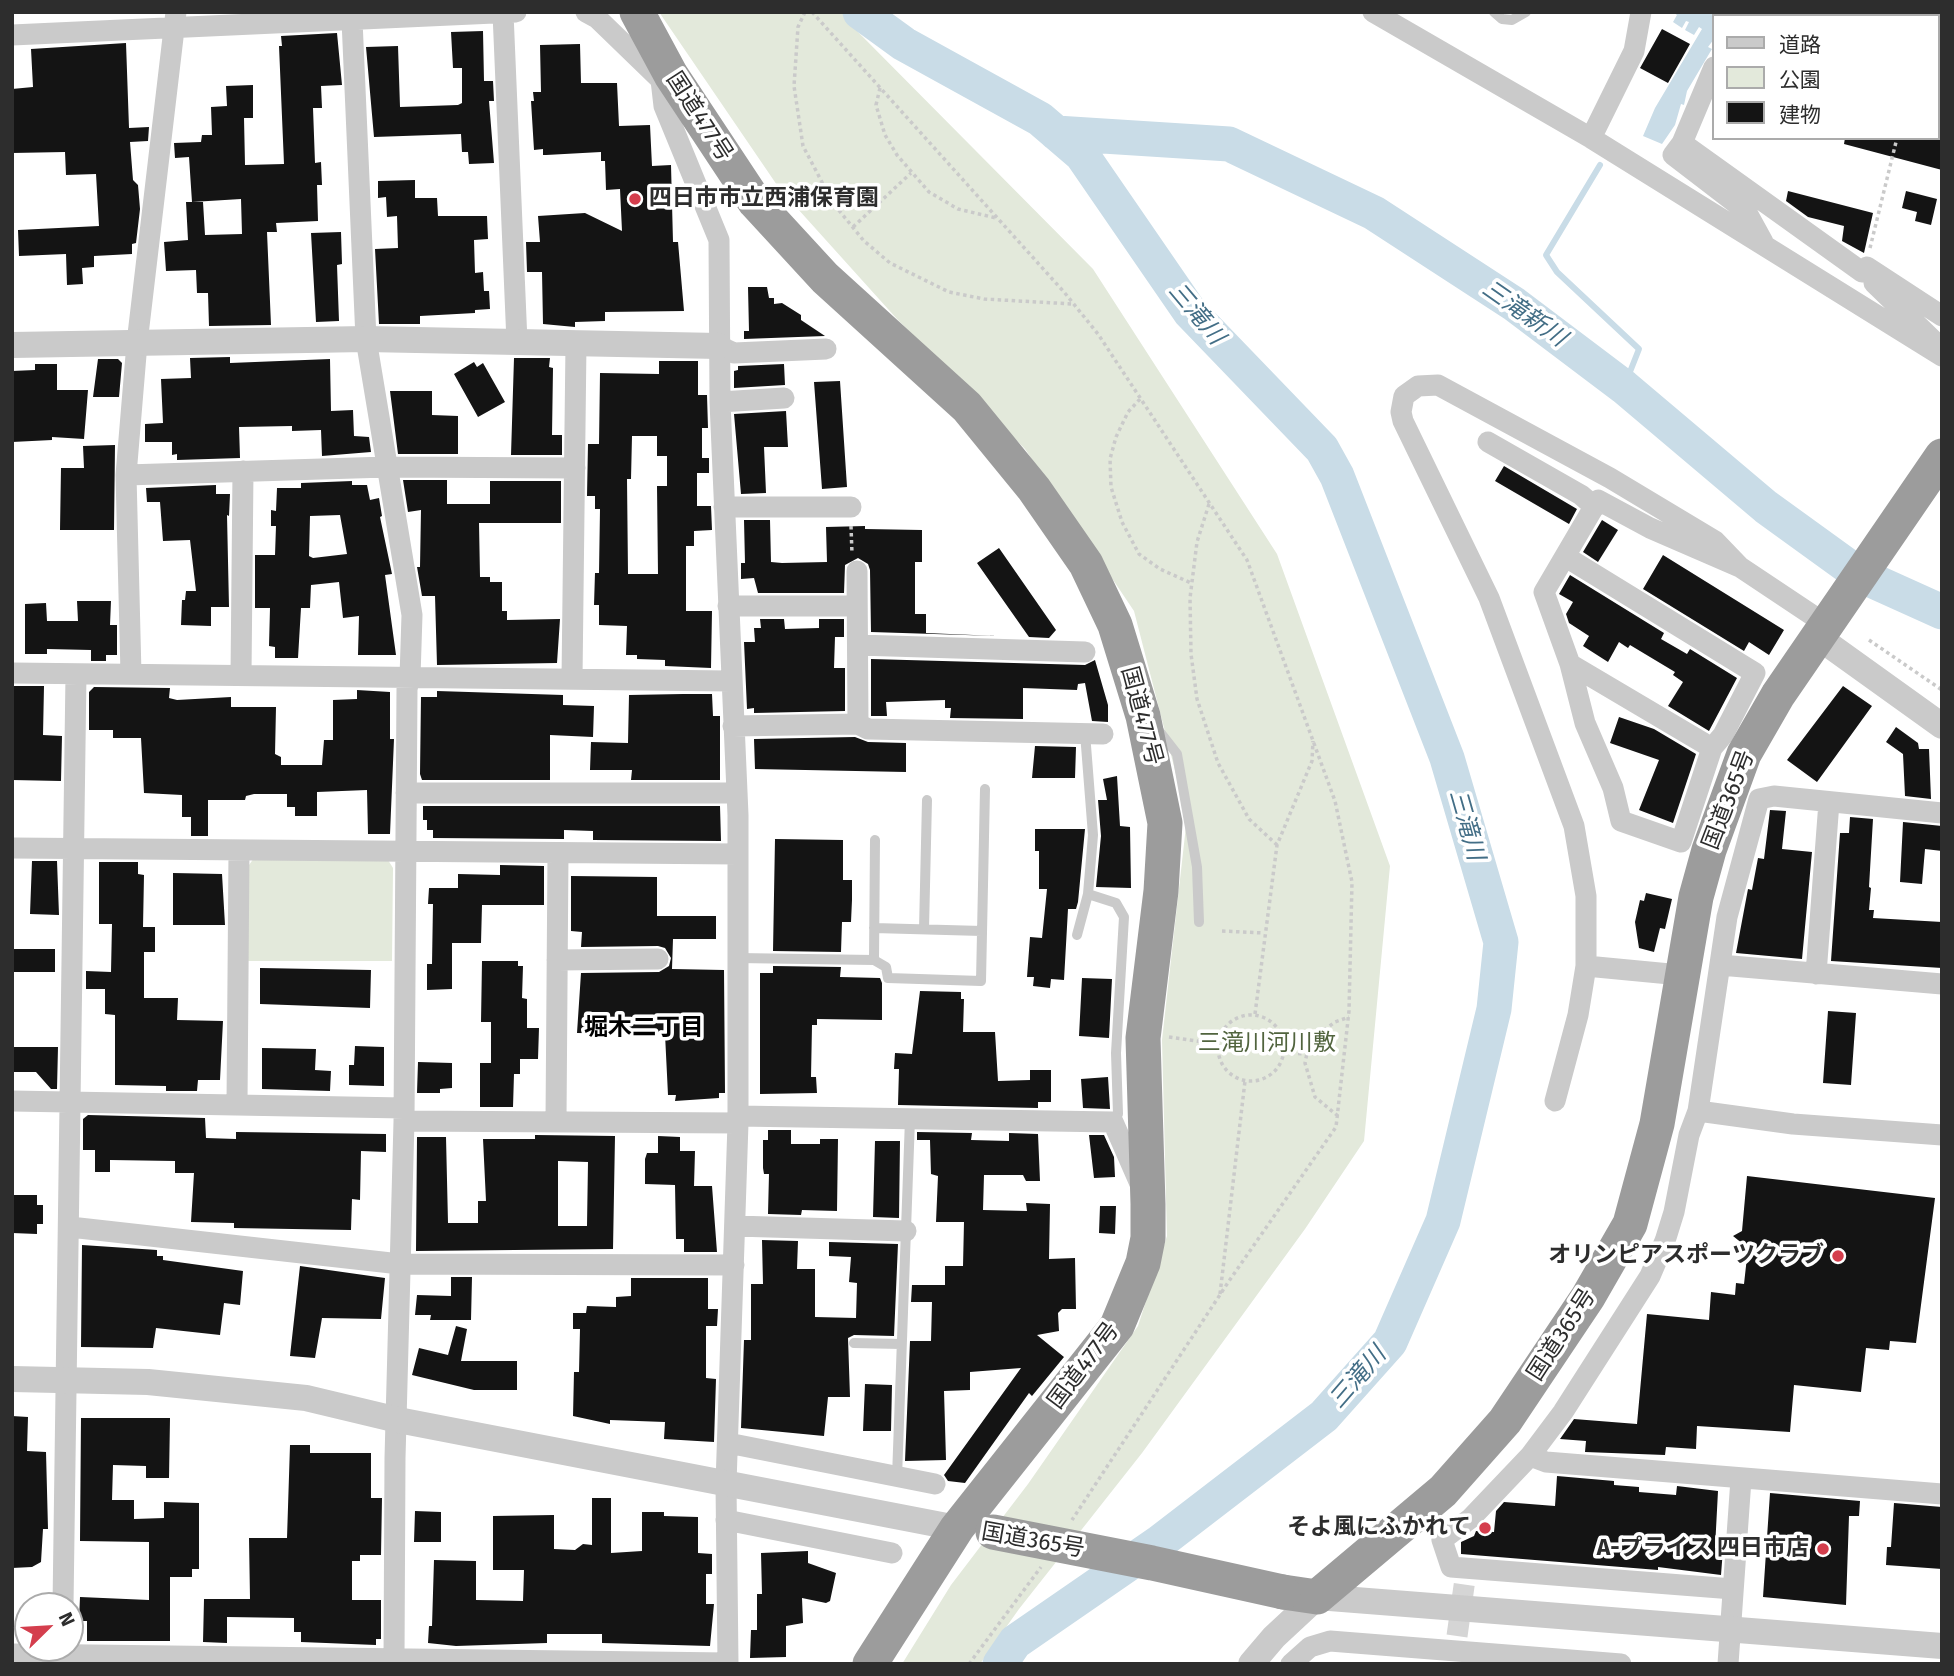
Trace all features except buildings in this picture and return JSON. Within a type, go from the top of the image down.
[{"type":"highway","name":"国道477号","points":[[637,12],[666,78],[755,202],[825,278],[967,407],[1034,489],[1086,564],[1109,612],[1143,716],[1165,822],[1161,891],[1143,1038],[1148,1204],[1148,1238],[1143,1263],[1117,1326],[957,1528]]},
{"type":"highway","name":"国道365号","points":[[870,1664],[957,1528],[993,1532],[1317,1597],[1443,1491],[1481,1451],[1555,1349],[1630,1224],[1657,1124],[1696,897],[1709,850],[1744,754],[1766,715],[1942,456]]},
{"type":"street","points":[[12,35],[177,19],[516,12]]},
{"type":"street","points":[[84,1655],[728,1663],[726,1484],[738,1120],[738,854],[720,402],[719,240],[664,106],[666,78],[597,18],[586,12]]},
{"type":"street","points":[[1591,138],[1634,51],[1641,12]]},
{"type":"street","points":[[503,13],[517,342]]},
{"type":"street","points":[[1375,13],[1591,138],[1942,356]]},
{"type":"street","points":[[350,17],[366,339],[412,615],[405,793],[404,1115],[394,1659]]},
{"type":"street","points":[[131,674],[126,475],[137,343],[177,19]]},
{"type":"street","points":[[1713,69],[1682,143],[1673,155],[1746,211],[1765,246]]},
{"type":"street","points":[[1682,143],[1865,269],[1942,316]]},
{"type":"street","points":[[1865,269],[1942,348]]},
{"type":"street","points":[[12,345],[366,339],[719,346],[734,353],[826,349]]},
{"type":"street","points":[[572,679],[576,343]]},
{"type":"street","points":[[1555,1101],[1578,1015],[1586,967],[1586,896],[1574,826],[1489,598],[1403,421],[1401,412],[1404,396],[1418,386],[1438,385],[1610,478],[1715,541],[1741,567]]},
{"type":"street","points":[[720,402],[784,398]]},
{"type":"street","points":[[1489,442],[1581,495],[1595,507]]},
{"type":"street","points":[[126,475],[387,467],[575,468]]},
{"type":"street","points":[[241,675],[243,471]]},
{"type":"street","points":[[1566,557],[1755,673],[1723,735],[1712,748],[1681,842],[1621,821],[1613,788],[1574,689],[1570,664],[1544,592],[1598,500],[1650,528],[1741,567],[1829,622],[1942,726]]},
{"type":"street","points":[[724,507],[851,507]]},
{"type":"street","points":[[857,571],[859,724]]},
{"type":"street","points":[[728,606],[857,606]]},
{"type":"street","points":[[858,645],[1086,652]]},
{"type":"street","points":[[1570,664],[1712,748]]},
{"type":"street","points":[[12,673],[731,681]]},
{"type":"street","points":[[63,1592],[76,674]]},
{"type":"street","points":[[733,726],[859,724],[868,729],[1094,734]]},
{"type":"street","points":[[405,793],[737,793]]},
{"type":"street","points":[[1733,1589],[1466,1574],[1451,1567],[1442,1540],[1471,1518],[1530,1456],[1563,1412],[1650,1276],[1674,1212],[1689,1135],[1698,1111],[1727,917],[1759,799],[1774,796],[1942,813]]},
{"type":"street","points":[[1816,974],[1829,802]]},
{"type":"street","points":[[12,848],[738,854]]},
{"type":"street","points":[[237,1104],[239,850]]},
{"type":"street","points":[[556,1120],[558,852]]},
{"type":"street","points":[[557,960],[657,959]]},
{"type":"street","points":[[1720,965],[1942,984]]},
{"type":"street","points":[[1586,967],[1670,974]]},
{"type":"street","points":[[12,1101],[237,1104],[404,1115],[556,1120],[910,1119],[1113,1122],[1148,1204]]},
{"type":"street","points":[[1698,1111],[1793,1124],[1942,1135]]},
{"type":"street","points":[[735,1226],[906,1231]]},
{"type":"street","points":[[70,1227],[400,1264],[734,1265]]},
{"type":"street","points":[[12,1379],[148,1382],[281,1395],[957,1528]]},
{"type":"street","points":[[727,1443],[934,1484]]},
{"type":"street","points":[[1530,1456],[1546,1462],[1942,1494]]},
{"type":"street","points":[[1728,1664],[1741,1479]]},
{"type":"street","points":[[726,1520],[892,1553]]},
{"type":"street","points":[[1251,1664],[1274,1636],[1317,1597],[1942,1646]]},
{"type":"street","points":[[1291,1664],[1310,1647],[1330,1641],[1456,1643],[1504,1659],[1621,1664]]},
{"type":"lane","points":[[1494,12],[1502,19],[1512,20],[1527,12]]},
{"type":"lane","points":[[1143,716],[1161,732],[1177,754],[1197,867],[1199,922]]},
{"type":"lane","points":[[1077,935],[1088,894],[1093,835],[1094,734]]},
{"type":"lane","points":[[737,958],[874,960],[886,967],[888,978],[981,981],[985,789]]},
{"type":"lane","points":[[923,929],[927,800]]},
{"type":"lane","points":[[874,840],[874,960]]},
{"type":"lane","points":[[1088,894],[1116,903],[1124,917],[1115,1053],[1118,1114],[1113,1122]]},
{"type":"lane","points":[[874,928],[982,931]]},
{"type":"lane","points":[[897,1477],[910,1119]]},
{"type":"lane","points":[[854,1343],[901,1344]]},
{"type":"path","points":[[805,12],[798,27],[794,86],[803,146],[828,194],[853,227],[890,262],[949,292],[984,299],[1073,304]]},
{"type":"path","points":[[880,88],[876,105],[885,135],[911,173],[929,192],[958,209],[998,219]]},
{"type":"path","points":[[1865,269],[1897,140]]},
{"type":"path","points":[[853,227],[911,173]]},
{"type":"path","points":[[1140,399],[1128,412],[1116,438],[1110,459],[1111,487],[1122,522],[1139,554],[1171,575],[1191,583]]},
{"type":"path","points":[[1209,504],[1197,542],[1191,583],[1191,654],[1197,699],[1218,763],[1249,819],[1277,845]]},
{"type":"path","points":[[851,507],[852,566],[857,571]]},
{"type":"path","points":[[1869,640],[1942,690]]},
{"type":"path","points":[[1255,1014],[1277,845],[1312,761],[1313,739]]},
{"type":"path","points":[[1222,931],[1264,933]]},
{"type":"path","points":[[1255,1014],[1275,1024],[1284,1043],[1284,1054],[1281,1064],[1266,1079],[1245,1081],[1226,1071],[1220,1061],[1218,1044],[1224,1028],[1232,1020],[1255,1014]]},
{"type":"path","points":[[1338,1116],[1315,1097],[1305,1063],[1315,1037],[1335,1022],[1349,1017]]},
{"type":"path","points":[[1143,1038],[1182,1036],[1218,1044]]},
{"type":"path","points":[[1284,1054],[1307,1055]]},
{"type":"path","points":[[1220,1296],[1245,1081]]},
{"type":"green space","name":"三滝川河川敷","points":[[659,12],[844,12],[858,32],[1093,269],[1277,554],[1390,866],[1364,1141],[1305,1229],[1142,1453],[1019,1609],[980,1664],[902,1664],[951,1585],[1028,1484],[1138,1326],[1167,1236],[1162,1040],[1187,817],[1134,611],[1025,449],[897,319],[779,188]]},
{"type":"green space","points":[[254,858],[388,860],[393,868],[392,961],[247,961],[249,865]]},
{"type":"water","points":[[1673,12],[1735,12],[1713,14],[1713,40],[1708,47],[1712,49],[1687,91],[1675,125],[1662,144],[1643,136],[1655,108],[1702,29],[1699,27],[1694,35],[1685,30],[1689,22],[1686,21],[1682,28],[1673,22],[1677,15]]},
{"type":"waterway","name":"三滝川","points":[[860,12],[904,44],[1040,119],[1082,155],[1190,312],[1322,449],[1337,476],[1447,758],[1501,942],[1494,1009],[1443,1221],[1390,1342],[1324,1416],[1160,1542],[1015,1642],[1000,1664]]},
{"type":"waterway","name":"三滝新川","points":[[1056,133],[1229,144],[1374,213],[1514,304],[1624,387],[1766,507],[1860,575],[1942,612]]},
{"type":"waterway","points":[[1600,165],[1546,255],[1557,272],[1639,349],[1624,387]]},
{"type":"tunnel","points":[[1457,1636],[1465,1579]]},
{"type":"place","name":"四日市市立西浦保育園","points":[[635,199]]},
{"type":"place","name":"オリンピアスポーツクラブ","points":[[1838,1256]]},
{"type":"place","name":"そよ風にふかれて","points":[[1485,1528]]},
{"type":"place","name":"A-プライス 四日市店","points":[[1823,1549]]},
{"type":"district","name":"堀木二丁目","points":[[644,1028]]}]
